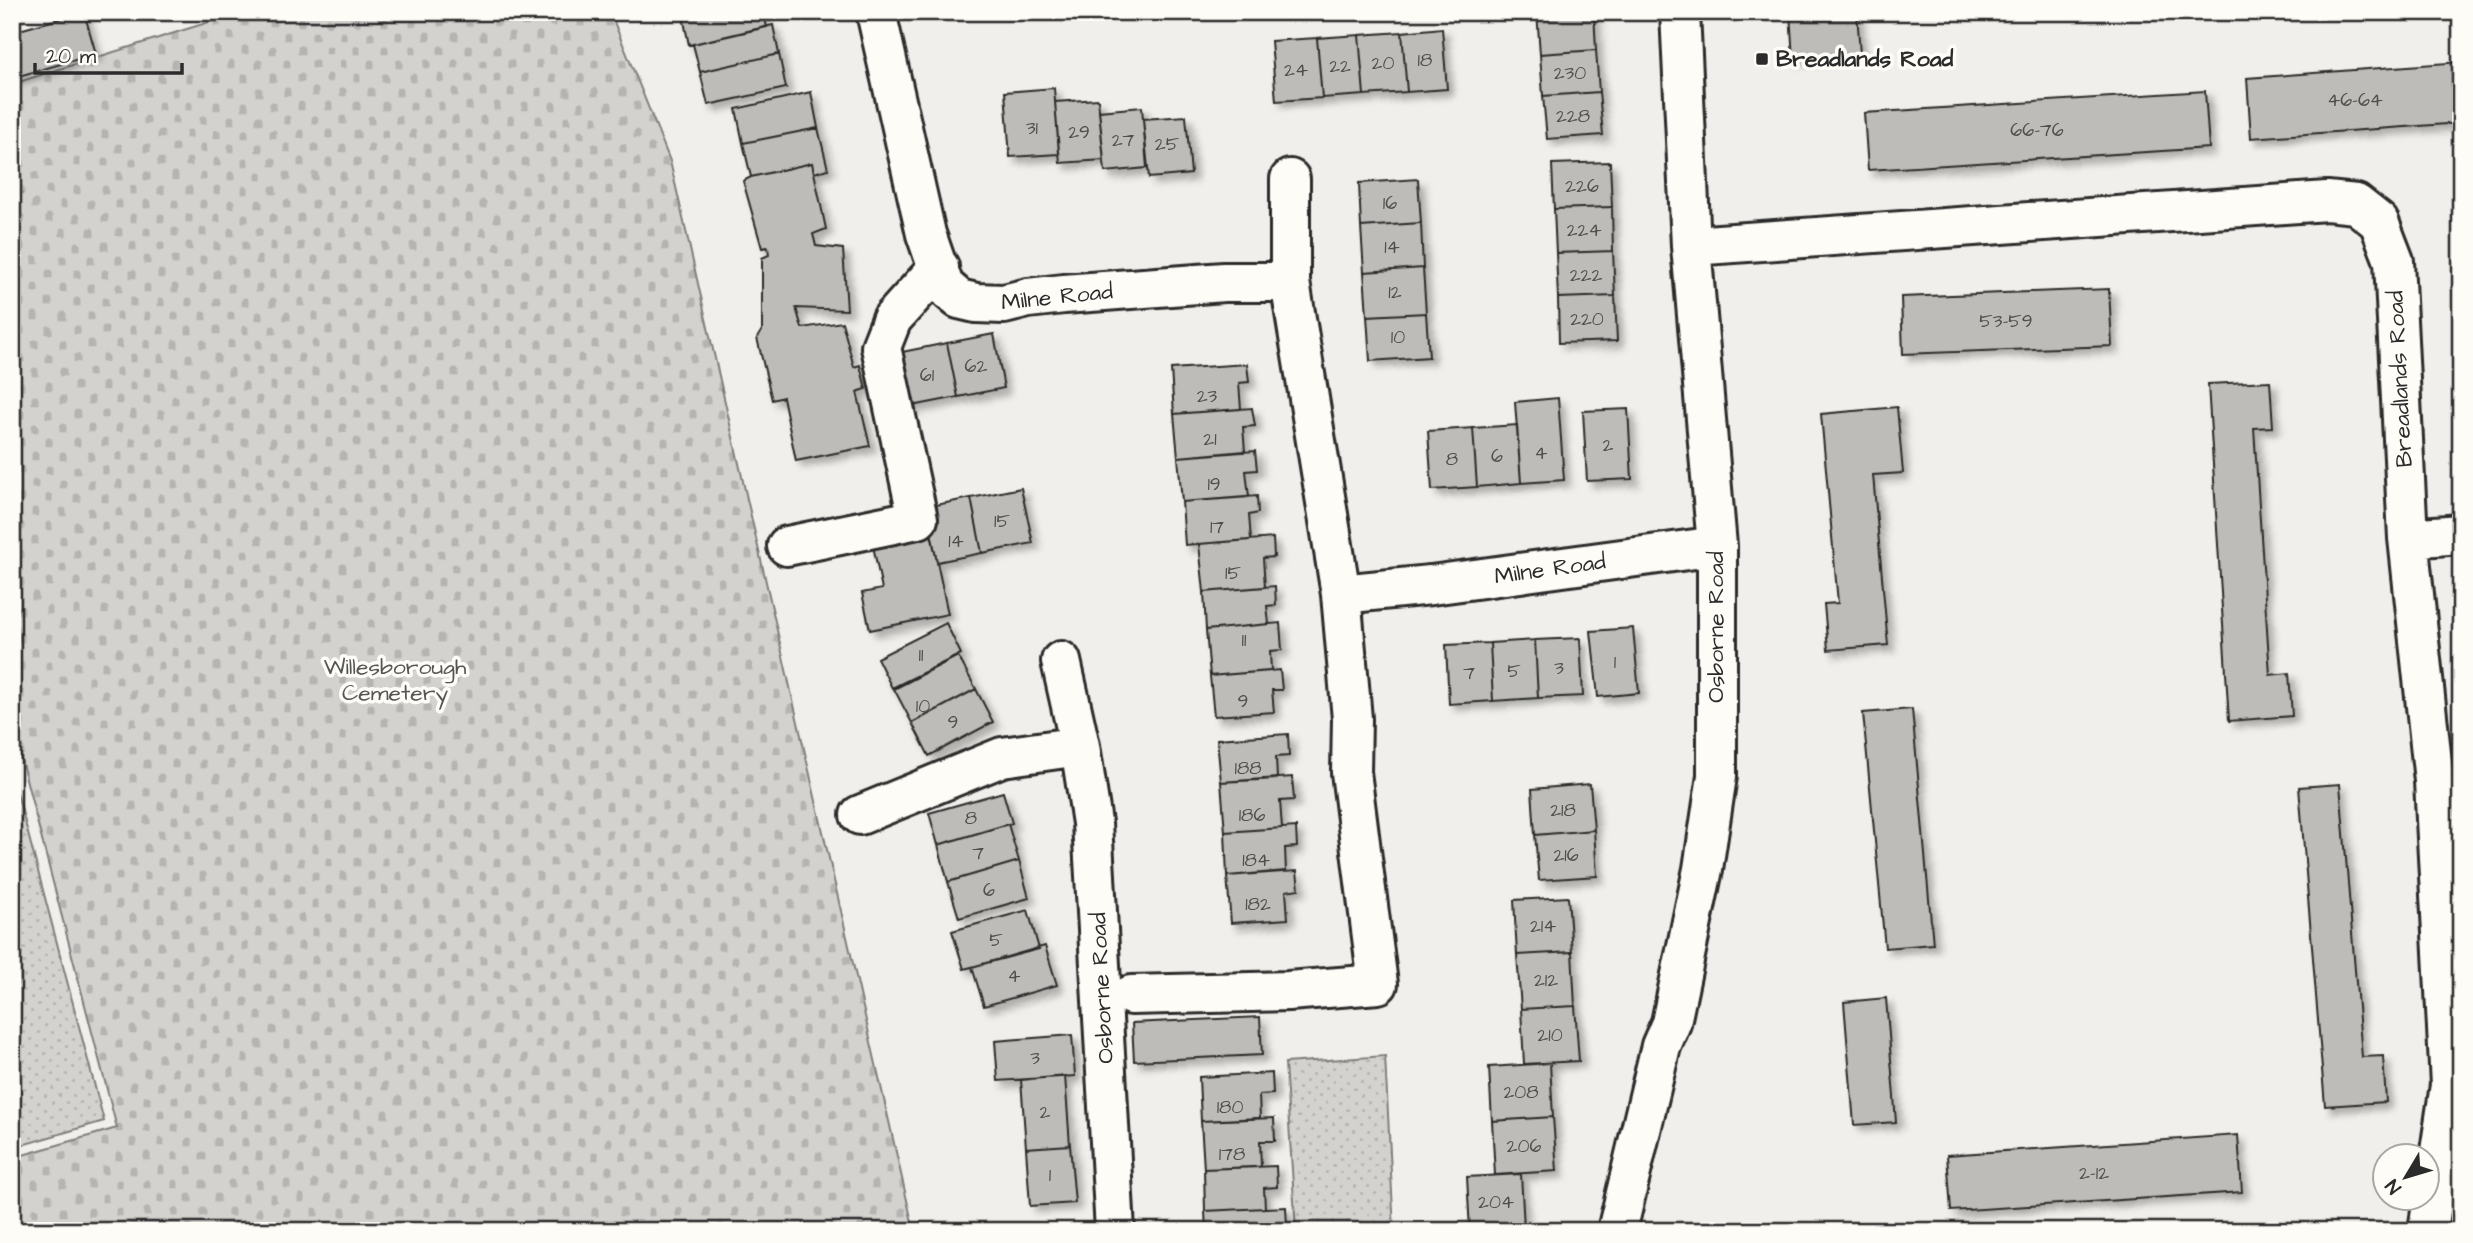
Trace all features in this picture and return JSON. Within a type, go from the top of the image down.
[{"type":"street","name":"Milne Road","points":[[876,12],[926,234],[944,286],[959,299],[995,304],[1063,294],[1211,283],[1290,282]]},
{"type":"street","name":"Osborne Road","points":[[1617,1231],[1661,1046],[1671,1023],[1703,869],[1717,776],[1717,547],[1691,246],[1680,12]]},
{"type":"street","points":[[1131,995],[1288,991],[1378,984],[1351,772],[1352,719],[1341,594],[1290,282],[1290,179]]},
{"type":"street","name":"Breadlands Road","points":[[1691,246],[2326,201],[2356,204],[2379,222],[2395,261],[2409,538],[2434,782],[2450,1085],[2428,1231]]},
{"type":"street","points":[[787,546],[918,519],[881,347],[892,319],[939,267]]},
{"type":"street","points":[[2409,538],[2461,534]]},
{"type":"street","name":"Milne Road","points":[[1341,594],[1431,585],[1717,547]]},
{"type":"street","name":"Osborne Road","points":[[1061,662],[1080,746],[1092,823],[1115,1231]]},
{"type":"street","points":[[860,815],[1002,757],[1080,746]]},
{"type":"green space","name":"Willesborough Cemetery","points":[[241,12],[610,12],[670,161],[914,1231],[12,1231],[12,1158],[117,1128],[12,725],[12,84]]},
{"type":"green space","points":[[12,773],[104,1121],[12,1148]]},
{"type":"green space","points":[[1385,1056],[1394,1231],[1296,1231],[1285,1063]]},
{"type":"building","points":[[84,12],[96,54],[12,78],[12,32]]},
{"type":"building","points":[[682,12],[763,12],[767,27],[689,45]]},
{"type":"building","points":[[1537,12],[1594,12],[1596,50],[1540,54]]},
{"type":"building","points":[[1790,12],[1857,12],[1860,54],[1793,59]]},
{"type":"building","points":[[773,25],[779,54],[700,72],[693,44]]},
{"type":"building","points":[[1442,28],[1447,89],[1407,92],[1402,32]]},
{"type":"building","points":[[1402,32],[1407,92],[1364,95],[1359,35]]},
{"type":"building","points":[[1359,35],[1364,95],[1322,98],[1317,38]]},
{"type":"building","points":[[1317,38],[1322,98],[1276,101],[1271,41]]},
{"type":"building","points":[[1596,50],[1599,92],[1543,96],[1540,54]]},
{"type":"building","points":[[779,54],[786,88],[708,105],[700,72]]},
{"type":"building","points":[[2461,62],[2461,123],[2251,138],[2247,78]]},
{"type":"building","points":[[1054,88],[1059,154],[1010,157],[1005,92]]},
{"type":"building","points":[[2205,91],[2209,148],[1868,170],[1864,113]]},
{"type":"building","points":[[811,92],[818,128],[743,143],[736,109]]},
{"type":"building","points":[[1599,92],[1603,135],[1547,139],[1543,96]]},
{"type":"building","points":[[1098,99],[1104,160],[1060,163],[1055,102]]},
{"type":"building","points":[[1142,107],[1147,168],[1105,172],[1099,111]]},
{"type":"building","points":[[1186,116],[1191,174],[1149,178],[1143,119]]},
{"type":"building","points":[[818,128],[828,169],[814,173],[812,163],[751,177],[743,143]]},
{"type":"building","points":[[1610,162],[1612,207],[1554,209],[1552,164]]},
{"type":"building","points":[[812,163],[826,229],[813,234],[816,246],[843,249],[847,310],[796,308],[802,328],[842,322],[854,367],[860,365],[866,389],[857,392],[870,446],[796,461],[783,397],[772,400],[757,338],[762,330],[762,258],[769,255],[768,247],[762,248],[743,181]]},
{"type":"building","points":[[1418,179],[1421,223],[1361,227],[1359,183]]},
{"type":"building","points":[[1612,207],[1613,251],[1556,253],[1554,209]]},
{"type":"building","points":[[1421,223],[1423,268],[1364,272],[1361,227]]},
{"type":"building","points":[[1613,251],[1615,296],[1558,298],[1556,253]]},
{"type":"building","points":[[1423,268],[1426,313],[1367,316],[1364,272]]},
{"type":"building","points":[[2109,289],[2112,346],[1903,354],[1901,297]]},
{"type":"building","points":[[1615,296],[1617,341],[1559,343],[1558,298]]},
{"type":"building","points":[[1426,313],[1429,357],[1370,361],[1367,316]]},
{"type":"building","points":[[994,334],[1004,388],[958,397],[947,343]]},
{"type":"building","points":[[947,343],[958,397],[907,407],[897,353]]},
{"type":"building","points":[[1247,364],[1249,382],[1239,383],[1241,409],[1174,414],[1171,369]]},
{"type":"building","points":[[2270,381],[2273,427],[2254,428],[2270,675],[2289,673],[2292,716],[2229,721],[2208,384]]},
{"type":"building","points":[[1558,398],[1564,480],[1521,483],[1515,402]]},
{"type":"building","points":[[1897,407],[1903,473],[1873,475],[1888,645],[1828,650],[1824,604],[1838,603],[1821,414]]},
{"type":"building","points":[[1252,408],[1255,426],[1243,427],[1245,451],[1178,457],[1174,414]]},
{"type":"building","points":[[1628,409],[1632,479],[1587,481],[1583,411]]},
{"type":"building","points":[[1517,425],[1521,483],[1477,487],[1473,428]]},
{"type":"building","points":[[1473,428],[1477,487],[1432,490],[1428,431]]},
{"type":"building","points":[[1255,451],[1257,470],[1246,471],[1249,497],[1182,502],[1178,457]]},
{"type":"building","points":[[1021,488],[1033,543],[982,553],[971,498]]},
{"type":"building","points":[[1257,496],[1258,513],[1249,515],[1251,540],[1185,545],[1182,502]]},
{"type":"building","points":[[971,498],[982,553],[937,562],[926,507]]},
{"type":"building","points":[[930,529],[948,614],[870,630],[862,593],[882,589],[872,541]]},
{"type":"building","points":[[1273,538],[1274,557],[1263,558],[1265,587],[1204,592],[1199,544]]},
{"type":"building","points":[[1275,586],[1276,605],[1267,606],[1269,624],[1206,630],[1204,592]]},
{"type":"building","points":[[946,623],[961,654],[892,688],[877,658]]},
{"type":"building","points":[[1280,623],[1282,650],[1270,651],[1271,671],[1210,676],[1206,630]]},
{"type":"building","points":[[1633,628],[1639,693],[1598,697],[1591,631]]},
{"type":"building","points":[[1580,638],[1583,696],[1538,698],[1535,640]]},
{"type":"building","points":[[1535,640],[1538,698],[1493,701],[1490,643]]},
{"type":"building","points":[[1490,643],[1493,701],[1449,704],[1446,645]]},
{"type":"building","points":[[958,656],[976,689],[912,723],[894,689]]},
{"type":"building","points":[[1280,670],[1282,690],[1272,690],[1274,712],[1214,716],[1210,676]]},
{"type":"building","points":[[976,689],[993,722],[929,756],[912,723]]},
{"type":"building","points":[[1912,709],[1933,944],[1885,948],[1863,713]]},
{"type":"building","points":[[1288,734],[1289,756],[1276,757],[1277,779],[1221,782],[1217,739]]},
{"type":"building","points":[[1292,777],[1294,800],[1280,801],[1282,828],[1225,832],[1221,782]]},
{"type":"building","points":[[1590,784],[1594,830],[1535,835],[1532,789]]},
{"type":"building","points":[[2340,784],[2362,1057],[2383,1056],[2386,1102],[2325,1106],[2299,787]]},
{"type":"building","points":[[1003,792],[1012,823],[938,845],[929,813]]},
{"type":"building","points":[[1008,824],[1019,861],[948,882],[938,845]]},
{"type":"building","points":[[1296,827],[1297,847],[1285,848],[1286,871],[1227,876],[1225,832]]},
{"type":"building","points":[[1594,830],[1597,876],[1539,880],[1535,835]]},
{"type":"building","points":[[1019,861],[1029,898],[959,918],[948,882]]},
{"type":"building","points":[[1297,871],[1299,889],[1286,891],[1288,919],[1231,923],[1227,876]]},
{"type":"building","points":[[1568,897],[1572,952],[1517,955],[1514,900]]},
{"type":"building","points":[[1028,910],[1039,949],[964,969],[952,931]]},
{"type":"building","points":[[1045,946],[1057,985],[984,1006],[972,967]]},
{"type":"building","points":[[1572,952],[1575,1006],[1521,1009],[1517,955]]},
{"type":"building","points":[[1886,998],[1896,1122],[1854,1125],[1844,1002]]},
{"type":"building","points":[[1575,1006],[1579,1061],[1524,1064],[1521,1009]]},
{"type":"building","points":[[1260,1017],[1262,1055],[1134,1061],[1132,1023]]},
{"type":"building","points":[[1072,1035],[1075,1076],[998,1081],[995,1041]]},
{"type":"building","points":[[1550,1063],[1553,1117],[1492,1121],[1489,1067]]},
{"type":"building","points":[[1272,1073],[1273,1094],[1259,1095],[1260,1118],[1201,1121],[1199,1077]]},
{"type":"building","points":[[1065,1076],[1070,1145],[1026,1148],[1021,1080]]},
{"type":"building","points":[[1553,1117],[1557,1171],[1495,1175],[1492,1121]]},
{"type":"building","points":[[1274,1118],[1275,1141],[1260,1141],[1261,1167],[1204,1169],[1201,1121]]},
{"type":"building","points":[[2238,1135],[2242,1192],[1951,1211],[1947,1155]]},
{"type":"building","points":[[1070,1145],[1075,1203],[1030,1206],[1026,1148]]},
{"type":"building","points":[[1276,1166],[1277,1187],[1264,1188],[1265,1208],[1205,1211],[1204,1169]]},
{"type":"building","points":[[1521,1174],[1524,1228],[1470,1231],[1467,1177]]},
{"type":"building","points":[[1286,1207],[1287,1225],[1264,1227],[1264,1231],[1206,1231],[1205,1211]]},
{"type":"building","points":[[1524,1228],[1525,1231],[1473,1231]]},
{"type":"place","name":"Breadlands Road","points":[[1762,59]]}]
